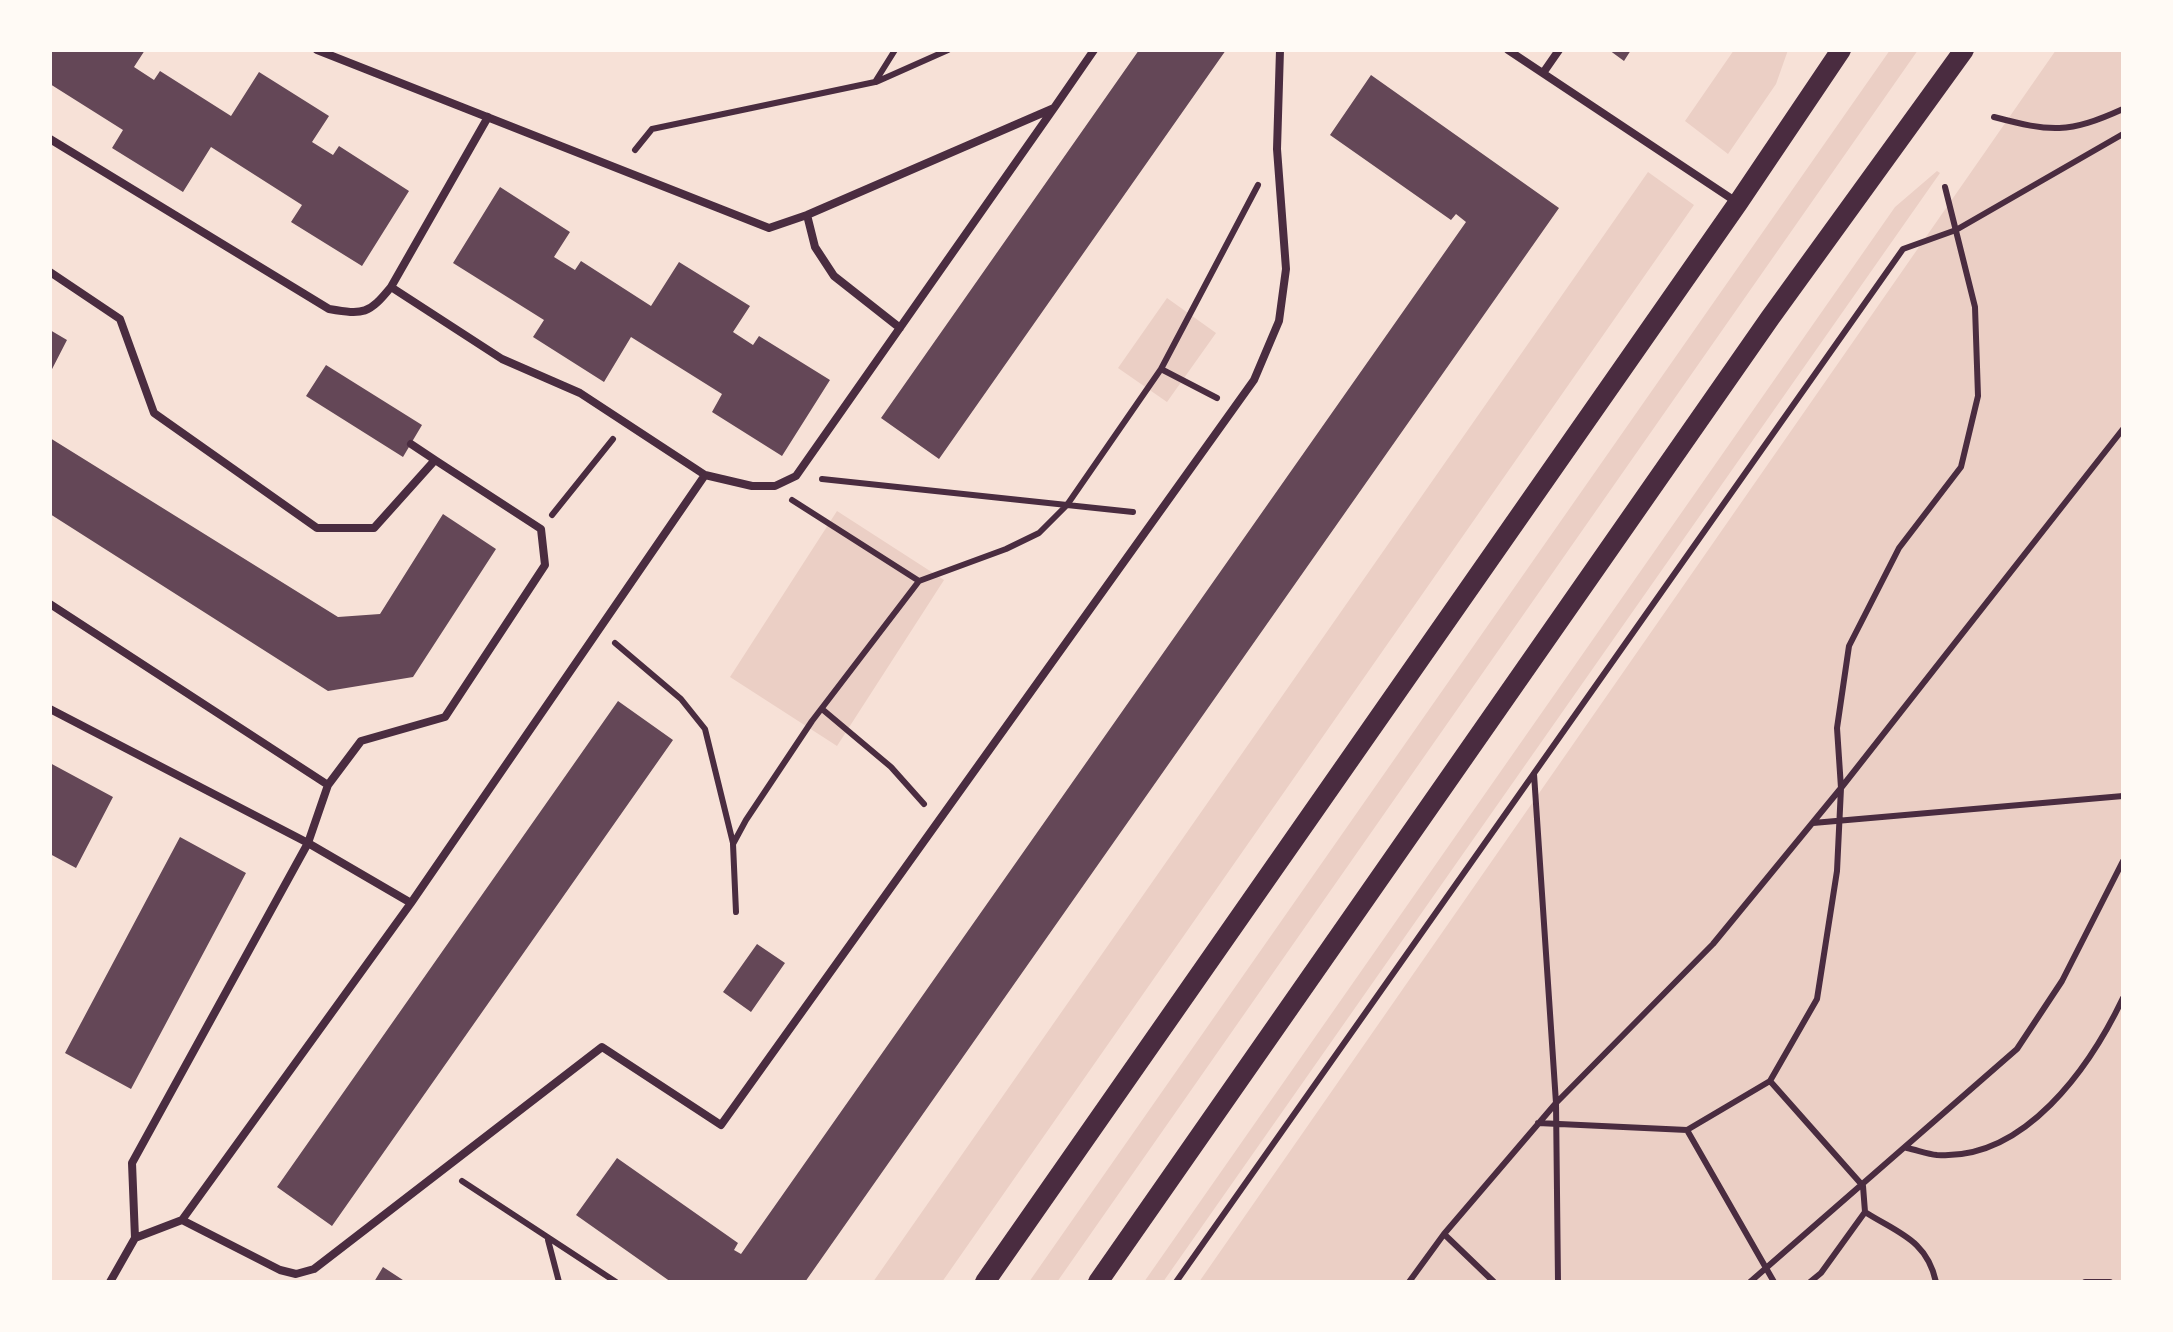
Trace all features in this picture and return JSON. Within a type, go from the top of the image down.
[{"type":"main road","points":[[985,1282],[1841,50]]},
{"type":"main road","points":[[1098,1282],[1770,318],[1964,50]]},
{"type":"lane","points":[[317,50],[769,228],[807,216],[1054,108]]},
{"type":"lane","points":[[391,287],[502,359],[580,393],[705,475],[752,486],[776,486],[796,476],[1094,50]]},
{"type":"lane","points":[[182,1220],[280,1270],[296,1274],[314,1269],[602,1047],[721,1125],[1254,380],[1279,321],[1286,269],[1277,149],[1280,50]]},
{"type":"lane","points":[[1508,50],[1738,203]]},
{"type":"lane","points":[[1543,74],[1559,50]]},
{"type":"lane","points":[[50,139],[330,309],[352,313],[374,308],[391,287],[488,117]]},
{"type":"lane","points":[[807,216],[814,247],[834,276],[900,328]]},
{"type":"lane","points":[[50,272],[120,319],[154,413],[317,528],[374,528],[435,460]]},
{"type":"lane","points":[[110,1282],[135,1238],[132,1163],[308,843],[328,786],[361,741],[445,716],[545,566],[541,529],[411,444]]},
{"type":"lane","points":[[135,1238],[182,1220],[410,903],[705,475]]},
{"type":"lane","points":[[50,604],[328,786]]},
{"type":"lane","points":[[50,709],[308,843],[410,903]]},
{"type":"path","points":[[875,82],[896,50]]},
{"type":"path","points":[[620,168],[652,129],[875,82],[948,50]]},
{"type":"path","points":[[1994,117],[2046,131],[2088,125],[2123,109]]},
{"type":"path","points":[[1176,1282],[1902,249],[1956,230],[2123,134]]},
{"type":"path","points":[[733,844],[822,708],[918,581],[1038,533],[1067,505],[1161,369],[1277,149]]},
{"type":"path","points":[[1538,1123],[1688,1130],[1770,1081],[1817,999],[1837,870],[1842,788],[1838,728],[1849,646],[1898,548],[1961,468],[1978,396],[1975,306],[1945,187]]},
{"type":"path","points":[[1161,369],[1234,407]]},
{"type":"path","points":[[541,529],[626,422]]},
{"type":"path","points":[[1409,1282],[1444,1234],[1556,1103],[1714,944],[1842,788],[2123,429]]},
{"type":"path","points":[[796,476],[1157,514]]},
{"type":"path","points":[[776,486],[794,502],[918,581]]},
{"type":"path","points":[[598,630],[681,698],[705,728],[733,844],[736,912]]},
{"type":"path","points":[[822,708],[891,767],[938,820]]},
{"type":"path","points":[[1534,774],[1556,1103],[1558,1282]]},
{"type":"path","points":[[1812,823],[2123,796]]},
{"type":"path","points":[[1750,1282],[2017,1049],[2062,982],[2123,862]]},
{"type":"path","points":[[1906,1148],[1938,1155],[1981,1150],[2019,1131],[2060,1096],[2110,1024],[2123,998]]},
{"type":"path","points":[[1770,1081],[1864,1186],[1864,1212],[1821,1273],[1810,1282]]},
{"type":"path","points":[[1688,1130],[1774,1282]]},
{"type":"path","points":[[444,1170],[616,1282]]},
{"type":"path","points":[[1864,1212],[1921,1246],[1932,1263],[1936,1282]]},
{"type":"path","points":[[1444,1234],[1494,1282]]},
{"type":"path","points":[[548,1238],[559,1282]]},
{"type":"path","points":[[2086,1282],[2110,1282]]},
{"type":"shaded area","points":[[1734,50],[1788,50],[1776,84],[1728,154],[1685,121]]},
{"type":"shaded area","points":[[1890,50],[1918,50],[1057,1282],[1029,1282]]},
{"type":"shaded area","points":[[2056,50],[2123,50],[2123,1282],[1199,1282]]},
{"type":"shaded area","points":[[1937,171],[1940,173],[1163,1282],[1144,1282],[1895,207]]},
{"type":"shaded area","points":[[1648,172],[1694,205],[942,1282],[873,1282]]},
{"type":"shaded area","points":[[1167,298],[1216,333],[1167,402],[1118,368]]},
{"type":"shaded area","points":[[837,511],[944,580],[837,746],[730,677]]},
{"type":"building","points":[[50,50],[145,50],[134,67],[154,80],[160,71],[231,116],[259,72],[329,116],[312,142],[333,155],[339,146],[409,191],[362,266],[291,222],[302,205],[211,147],[183,192],[112,148],[123,130],[50,84]]},
{"type":"building","points":[[1139,50],[1226,50],[939,459],[881,418]]},
{"type":"building","points":[[1609,50],[1631,50],[1624,61]]},
{"type":"building","points":[[1371,75],[1559,208],[805,1282],[671,1282],[576,1215],[617,1158],[738,1243],[734,1250],[741,1254],[1466,222],[1456,214],[1451,220],[1330,135]]},
{"type":"building","points":[[500,187],[570,232],[554,257],[575,270],[581,261],[651,306],[679,262],[750,306],[733,332],[753,345],[759,336],[830,380],[782,456],[712,412],[722,394],[631,337],[604,382],[533,337],[544,320],[453,263]]},
{"type":"building","points":[[50,330],[67,340],[50,373]]},
{"type":"building","points":[[326,365],[422,425],[403,457],[306,396]]},
{"type":"building","points":[[50,438],[338,617],[380,614],[443,514],[496,549],[413,677],[328,691],[50,514]]},
{"type":"building","points":[[618,701],[673,740],[332,1226],[277,1187]]},
{"type":"building","points":[[50,763],[113,797],[76,868],[50,854]]},
{"type":"building","points":[[180,837],[246,873],[131,1089],[65,1053]]},
{"type":"building","points":[[757,944],[785,963],[751,1012],[723,992]]},
{"type":"building","points":[[383,1267],[406,1282],[374,1282]]}]
